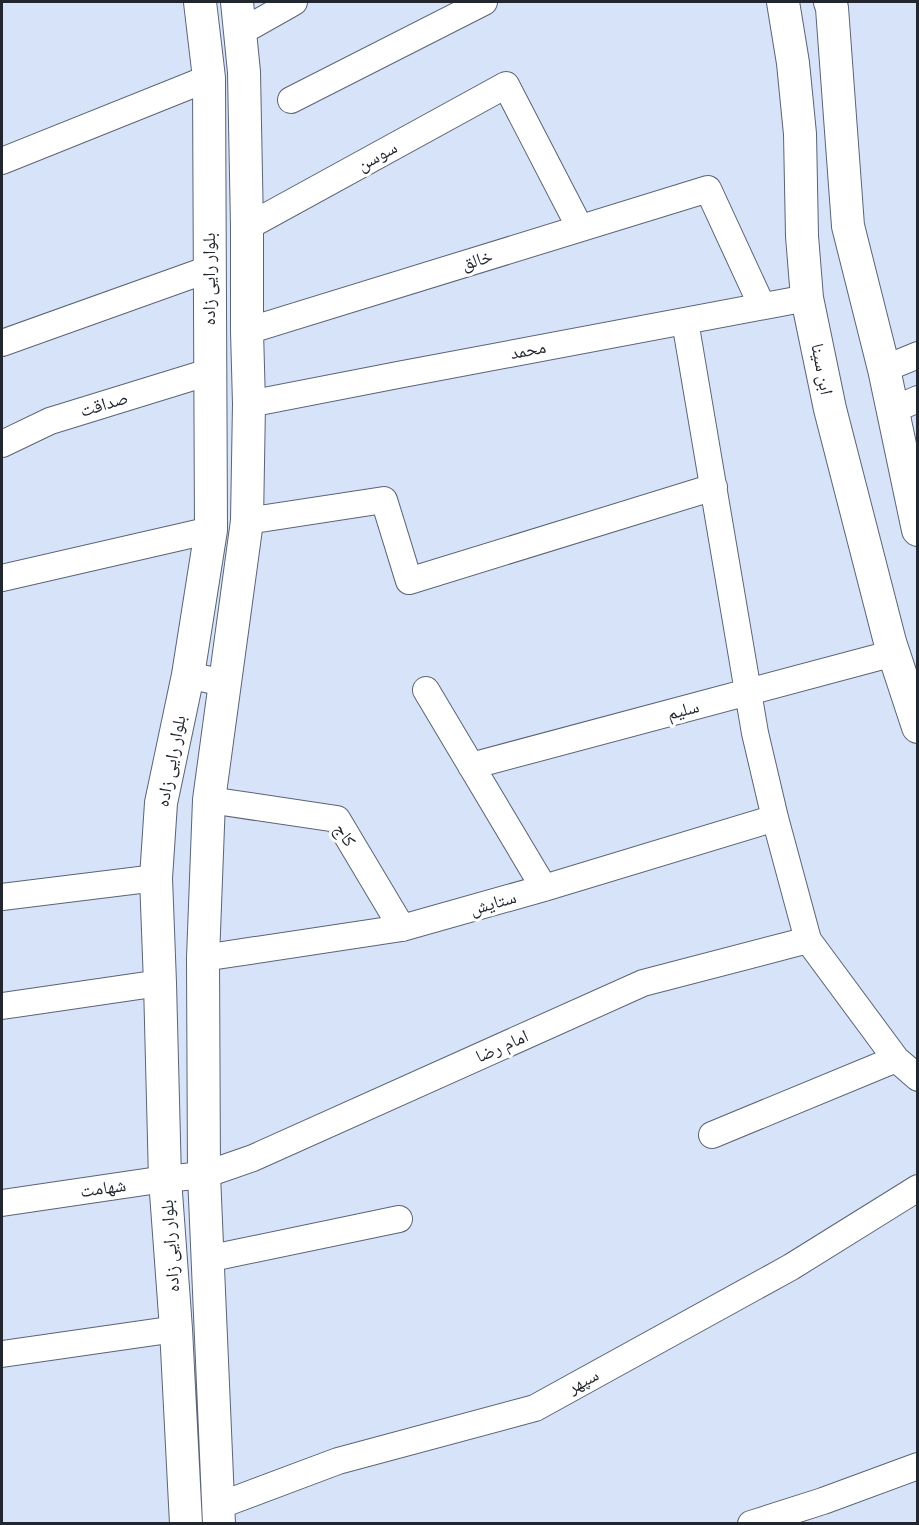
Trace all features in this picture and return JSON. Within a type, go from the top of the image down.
[{"type":"main road","name":"بلوار رایی زاده","points":[[186,1524],[176,1329],[165,1179],[156,878],[160,804],[188,675],[211,530],[209,78],[200,2]]},
{"type":"main road","name":"بلوار رایی زاده","points":[[218,1515],[204,1175],[203,958],[209,800],[247,521],[249,404],[247,227],[244,72],[237,2]]},
{"type":"main road","name":"ابن سینا","points":[[783,2],[794,63],[800,134],[802,236],[807,298],[830,409],[894,653],[918,727]]},
{"type":"main road","points":[[830,2],[848,226],[884,369],[905,405],[918,530]]},
{"type":"main road","points":[[800,134],[822,137],[840,127]]},
{"type":"main road","points":[[802,236],[824,221],[848,226]]},
{"type":"street","points":[[241,32],[294,2]]},
{"type":"street","points":[[291,100],[484,2]]},
{"type":"street","points":[[2,161],[209,78]]},
{"type":"street","name":"سوسن","points":[[247,227],[506,85],[580,228]]},
{"type":"street","name":"خالق","points":[[247,331],[708,189],[762,306]]},
{"type":"street","points":[[2,343],[209,269]]},
{"type":"street","name":"محمد","points":[[249,404],[807,298]]},
{"type":"street","points":[[685,321],[754,734],[808,940],[896,1059],[918,1078]]},
{"type":"street","points":[[884,369],[918,355]]},
{"type":"street","name":"صداقت","points":[[2,444],[50,421],[209,372]]},
{"type":"street","points":[[247,521],[384,500],[409,581],[714,487]]},
{"type":"street","points":[[2,578],[211,530]]},
{"type":"street","name":"سلیم","points":[[471,766],[894,653]]},
{"type":"street","points":[[188,675],[224,683]]},
{"type":"street","points":[[426,690],[544,888]]},
{"type":"street","name":"کاج","points":[[209,800],[337,819],[402,928]]},
{"type":"street","name":"ستایش","points":[[203,958],[402,928],[776,818]]},
{"type":"street","points":[[2,897],[156,878]]},
{"type":"street","name":"امام رضا","points":[[204,1175],[253,1158],[643,983],[808,940]]},
{"type":"street","points":[[2,1006],[160,983]]},
{"type":"street","points":[[712,1135],[896,1059]]},
{"type":"street","name":"شهامت","points":[[2,1203],[204,1175]]},
{"type":"street","name":"سپهر","points":[[218,1515],[338,1461],[535,1408],[791,1267],[918,1188]]},
{"type":"street","points":[[207,1259],[399,1219]]},
{"type":"street","points":[[2,1354],[176,1329]]},
{"type":"street","points":[[751,1524],[823,1501],[918,1466]]}]
